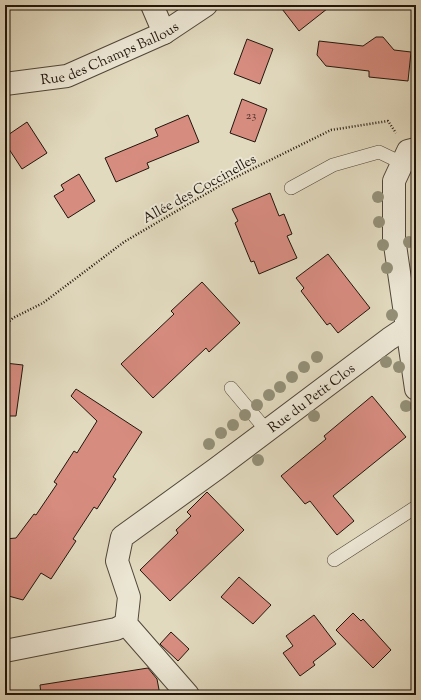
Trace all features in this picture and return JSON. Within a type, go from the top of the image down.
[{"type":"street","points":[[152,5],[164,33]]},
{"type":"street","name":"Rue des Champs Ballous","points":[[5,84],[67,76],[164,33],[206,5]]},
{"type":"street","points":[[409,154],[394,181],[394,238],[416,389]]},
{"type":"street","name":"Rue du Petit Clos","points":[[126,624],[129,598],[117,561],[122,537],[407,327]]},
{"type":"street","points":[[5,651],[116,629],[126,624],[188,695]]},
{"type":"lane","points":[[291,188],[333,165],[379,152],[409,154]]},
{"type":"lane","points":[[231,388],[267,431]]},
{"type":"lane","points":[[334,560],[416,507]]},
{"type":"path","name":"Allée des Coccinelles","points":[[5,325],[13,318],[43,303],[124,242],[226,182],[331,130],[388,121],[409,154]]},
{"type":"building","points":[[279,5],[332,5],[299,31]]},
{"type":"building","points":[[376,37],[383,37],[394,50],[411,52],[408,81],[369,77],[369,71],[326,66],[317,55],[319,41],[363,46]]},
{"type":"building","points":[[247,39],[273,49],[260,84],[234,74]]},
{"type":"building","points":[[242,99],[267,109],[255,142],[230,133]]},
{"type":"building","points":[[188,115],[199,142],[147,163],[149,168],[116,182],[105,158],[158,136],[155,129]]},
{"type":"building","points":[[27,122],[47,153],[22,169],[5,143],[5,137]]},
{"type":"building","points":[[79,174],[95,201],[68,218],[54,196],[64,190],[61,185]]},
{"type":"building","points":[[270,193],[279,216],[284,214],[292,234],[287,236],[297,258],[259,274],[254,261],[251,262],[235,223],[238,221],[232,209]]},
{"type":"building","points":[[328,254],[370,308],[338,333],[330,323],[327,325],[301,291],[304,288],[296,278]]},
{"type":"building","points":[[202,282],[240,323],[209,352],[206,348],[153,398],[121,364],[174,314],[171,311]]},
{"type":"building","points":[[5,363],[23,365],[16,416],[5,416]]},
{"type":"building","points":[[76,389],[142,432],[113,477],[116,479],[97,509],[94,507],[73,539],[76,541],[51,579],[41,573],[23,600],[5,595],[5,539],[16,538],[34,514],[36,515],[57,484],[54,482],[74,451],[77,453],[97,421],[71,396]]},
{"type":"building","points":[[372,396],[406,437],[333,496],[354,521],[337,535],[310,501],[305,504],[281,476],[326,439],[324,436]]},
{"type":"building","points":[[207,492],[244,530],[170,601],[140,570],[178,533],[176,530],[191,516],[187,512]]},
{"type":"building","points":[[239,577],[271,605],[253,624],[221,597]]},
{"type":"building","points":[[353,613],[361,621],[363,619],[391,650],[373,668],[336,630]]},
{"type":"building","points":[[314,615],[336,644],[313,662],[315,665],[300,676],[283,653],[293,646],[286,636]]},
{"type":"building","points":[[171,632],[189,649],[178,661],[160,644]]},
{"type":"building","points":[[148,668],[157,679],[160,695],[41,695],[40,685]]}]
